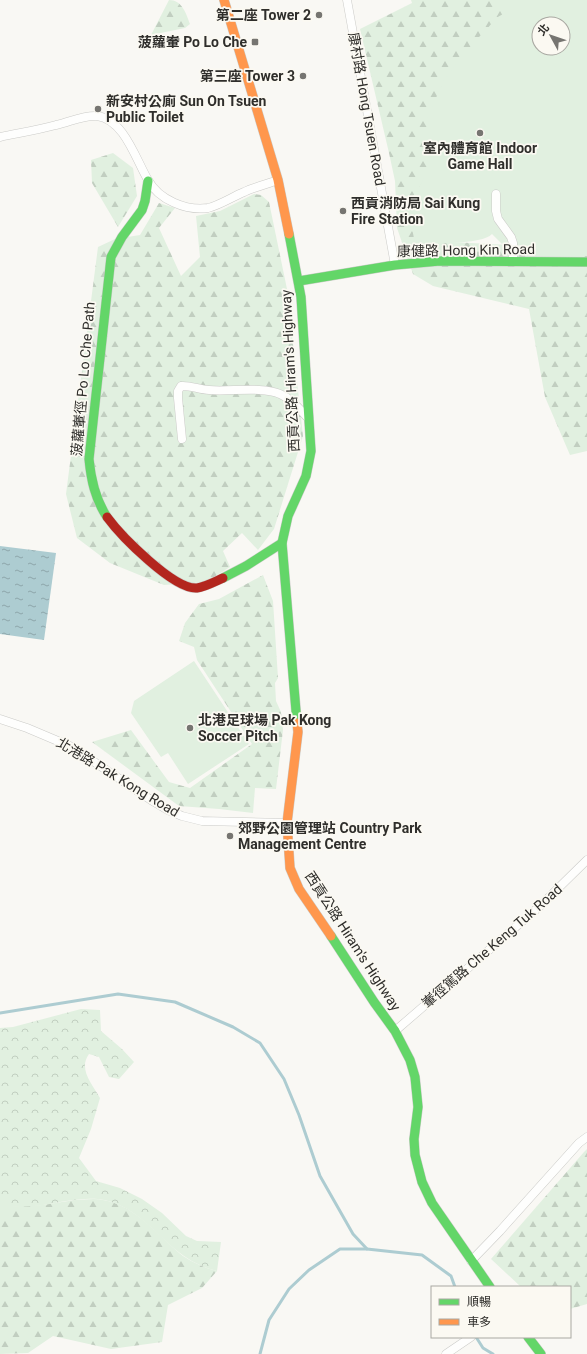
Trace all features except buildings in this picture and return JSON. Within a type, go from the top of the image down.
[{"type":"main road","name":"西貢公路 Hiram's Highway","points":[[224,0],[278,180],[299,281],[301,298],[311,451],[304,481],[288,516],[282,542],[298,732],[287,823],[290,868],[299,889],[395,1031],[410,1060],[415,1076],[418,1107],[414,1139],[415,1155],[419,1173],[432,1203],[489,1286]]},
{"type":"main road","name":"菠蘿輋徑 Po Lo Che Path","points":[[148,182],[142,210],[122,237],[111,257],[89,459],[91,477],[96,497],[110,521],[137,550],[172,579],[186,586],[196,588],[239,571],[282,542]]},
{"type":"main road","name":"康健路 Hong Kin Road","points":[[299,281],[396,264],[440,261],[587,262]]},
{"type":"main road","points":[[529,1338],[541,1354]]},
{"type":"street","name":"康村路 Hong Tsuen Road","points":[[347,0],[396,264]]},
{"type":"street","points":[[0,137],[36,130],[86,116],[98,116],[110,120],[134,150],[148,182],[163,196],[178,205],[193,208],[208,208],[278,180]]},
{"type":"street","points":[[496,194],[496,211],[498,220],[511,237],[513,262]]},
{"type":"street","points":[[182,439],[178,391],[181,386],[208,390],[244,390],[280,394],[289,400],[309,419]]},
{"type":"street","name":"北港路 Pak Kong Road","points":[[0,718],[72,747],[155,802],[182,816],[202,821],[287,823]]},
{"type":"street","name":"輋徑篤路 Che Keng Tuk Road","points":[[395,1031],[540,906],[587,860]]},
{"type":"street","points":[[471,1261],[496,1237],[579,1144],[587,1137]]},
{"type":"street","points":[[446,1354],[470,1338]]},
{"type":"green space","points":[[169,0],[177,2],[183,8],[190,24],[185,28],[151,35]]},
{"type":"green space","points":[[411,0],[527,0],[452,242],[587,249],[587,451],[570,455],[545,397],[529,309],[433,286],[413,274],[397,228],[395,181],[360,29],[412,3]]},
{"type":"green space","points":[[507,0],[587,0],[587,256],[543,259],[537,258],[530,255],[522,245],[504,246],[492,234],[486,238],[467,242],[415,244],[407,201],[416,193],[430,166],[427,141],[427,118],[444,80],[458,61],[469,50],[472,44],[496,18],[503,14]]},
{"type":"green space","points":[[113,153],[133,168],[137,196],[118,227],[92,183],[91,160]]},
{"type":"green space","points":[[254,194],[261,195],[269,202],[287,289],[303,436],[274,529],[258,550],[242,533],[223,551],[230,567],[206,582],[164,585],[110,563],[77,538],[66,494],[98,247],[115,239],[140,235],[159,203],[175,208],[159,228],[181,276],[200,257],[196,216],[220,211]]},
{"type":"green space","points":[[263,575],[273,601],[278,678],[275,683],[276,701],[281,712],[283,730],[276,789],[255,788],[253,813],[179,806],[92,742],[131,730],[169,782],[190,788],[252,744],[197,660],[194,647],[179,641],[185,623],[199,604],[219,599]]},
{"type":"green space","name":"北港足球場 Pak Kong Soccer Pitch","points":[[194,661],[249,744],[188,784],[168,753],[161,757],[131,713],[134,701]]},
{"type":"green space","points":[[81,1009],[100,1010],[101,1031],[122,1049],[134,1062],[119,1079],[109,1077],[99,1057],[89,1054],[85,1065],[87,1076],[100,1098],[91,1129],[79,1158],[96,1181],[120,1188],[142,1199],[162,1213],[186,1236],[197,1241],[221,1242],[217,1271],[188,1259],[137,1216],[127,1209],[104,1200],[82,1199],[38,1206],[0,1207],[0,1028],[13,1027]]},
{"type":"green space","points":[[587,1149],[587,1304],[571,1309],[571,1286],[520,1286],[491,1259]]},
{"type":"green space","points":[[100,1199],[126,1208],[146,1223],[183,1256],[200,1265],[217,1271],[202,1288],[168,1305],[162,1342],[111,1349],[53,1336],[28,1353],[0,1354],[0,1207],[42,1205],[75,1200]]},
{"type":"water","points":[[0,546],[56,553],[44,640],[0,634]]},
{"type":"waterway","points":[[0,1013],[118,994],[175,1002],[233,1027],[260,1043],[284,1079],[299,1115],[320,1176],[353,1234],[367,1249]]},
{"type":"waterway","points":[[260,1354],[269,1320],[289,1289],[309,1270],[340,1249],[367,1249],[422,1255],[451,1276],[455,1286]]},
{"type":"waterway","points":[[477,1338],[483,1348],[493,1354]]},
{"type":"traffic: fast","points":[[107,517],[99,503],[94,489],[89,459],[111,257],[122,237],[142,210],[148,181]]},
{"type":"traffic: fast","points":[[289,234],[301,297],[311,451],[306,476],[288,516],[282,543],[297,723]]},
{"type":"traffic: fast","points":[[299,281],[395,265],[440,261],[587,262]]},
{"type":"traffic: fast","points":[[223,578],[246,566],[282,543]]},
{"type":"traffic: fast","points":[[331,936],[374,1002],[395,1031],[410,1060],[415,1077],[418,1107],[414,1139],[415,1155],[422,1182],[432,1203],[489,1286]]},
{"type":"traffic: fast","points":[[529,1338],[541,1354]]},
{"type":"traffic: slow","points":[[224,0],[278,180],[289,234]]},
{"type":"traffic: slow","points":[[297,723],[298,732],[287,823],[290,868],[299,889],[331,936]]},
{"type":"traffic: jam","points":[[107,517],[136,548],[162,571],[175,580],[187,586],[197,588],[223,578]]},
{"type":"place","name":"第二座 Tower 2","points":[[319,15]]},
{"type":"place","name":"菠蘿輋 Po Lo Che","points":[[255,42]]},
{"type":"place","name":"第三座 Tower 3","points":[[303,76]]},
{"type":"place","name":"新安村公廁 Sun On Tsuen Public Toilet","points":[[98,109]]},
{"type":"place","name":"室內體育館 Indoor Game Hall","points":[[480,133]]},
{"type":"place","name":"西貢消防局 Sai Kung Fire Station","points":[[343,211]]},
{"type":"place","name":"北港足球場 Pak Kong Soccer Pitch","points":[[190,728]]},
{"type":"place","name":"郊野公園管理站 Country Park Management Centre","points":[[230,836]]}]
